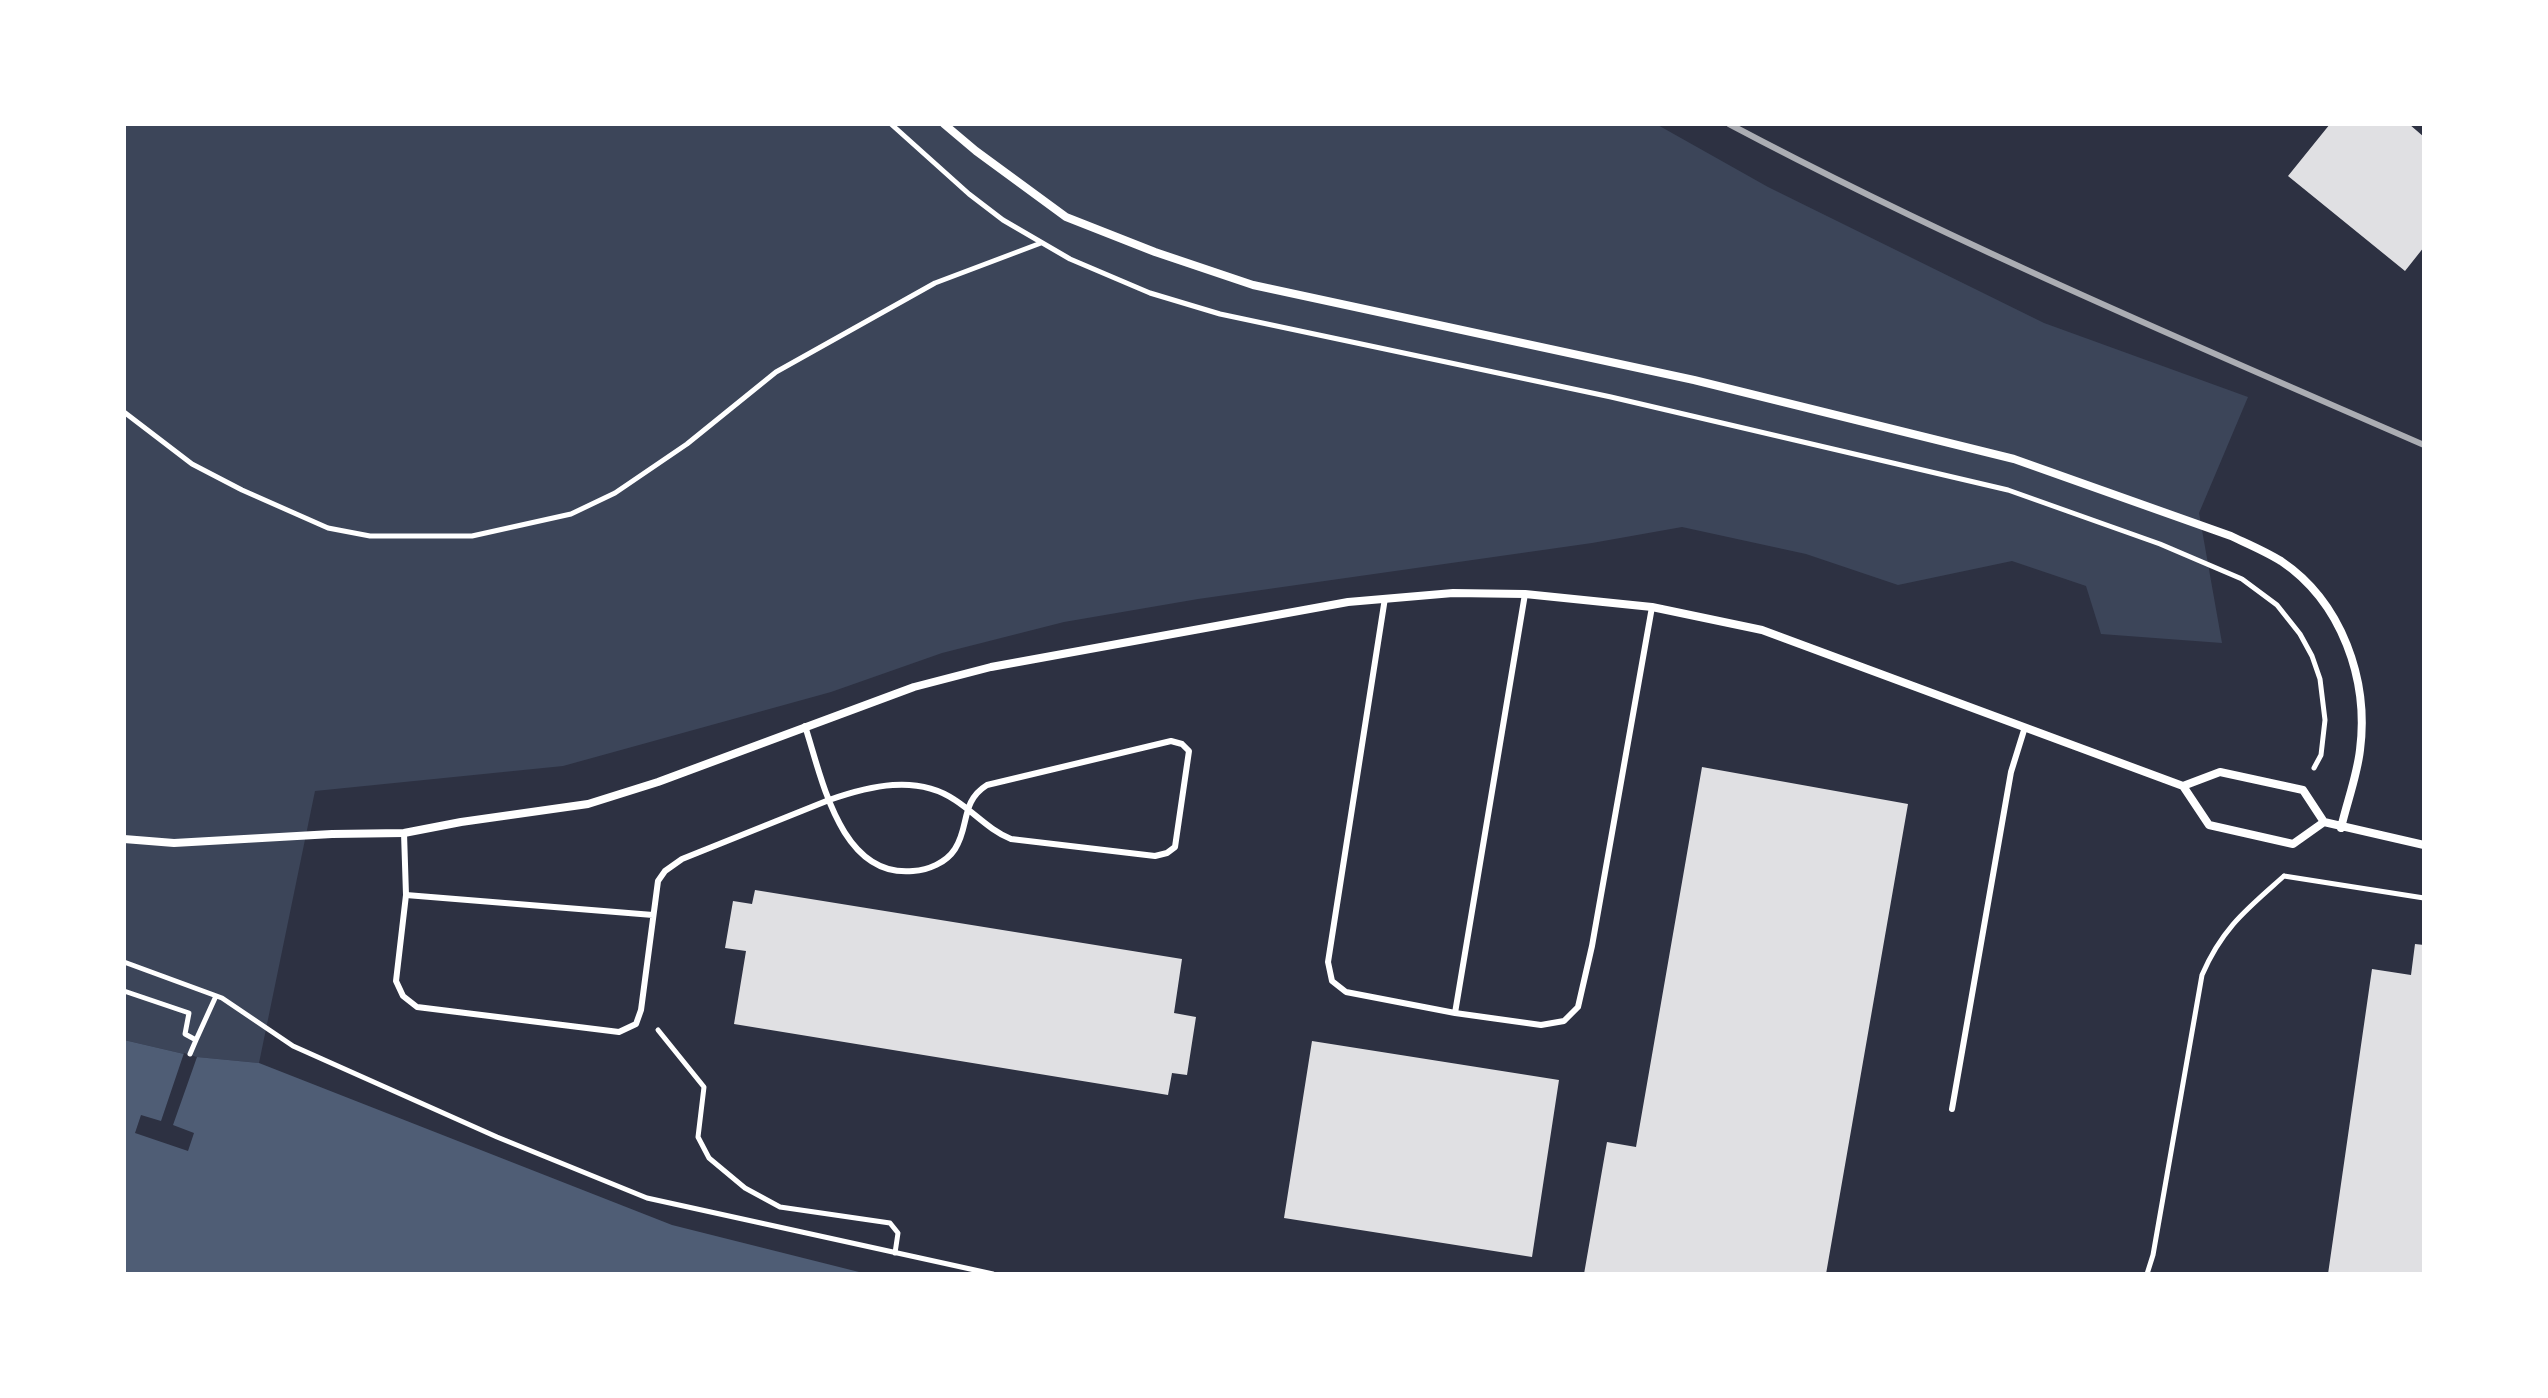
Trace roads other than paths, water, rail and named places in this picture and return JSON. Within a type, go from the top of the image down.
[{"type":"street","points":[[944,124],[1066,217],[1155,252],[1253,285],[1694,380],[2014,459],[2231,536],[2258,549],[2282,562],[2322,601],[2350,650],[2358,673],[2362,724],[2360,752],[2341,828]]},
{"type":"street","points":[[124,839],[174,843],[404,833],[588,804],[658,782],[914,687],[991,667],[1348,602],[1453,593],[1525,594],[1652,607],[1762,630],[2183,786],[2209,825],[2293,844],[2324,822]]},
{"type":"street","points":[[2183,786],[2220,772],[2303,790],[2324,822],[2424,845]]},
{"type":"lane","points":[[1455,1013],[1525,594]]},
{"type":"lane","points":[[1385,598],[1328,962],[1332,981],[1346,992],[1455,1013],[1541,1025],[1564,1021],[1578,1007],[1592,946],[1652,607]]},
{"type":"lane","points":[[404,833],[406,895],[396,981],[403,996],[417,1007],[619,1032],[636,1024],[641,1010],[658,881],[665,871],[682,859],[829,800],[866,787],[894,783],[923,787],[954,798],[967,810],[995,832],[1011,839],[1155,856],[1175,847],[1189,751],[1182,744],[1171,741],[987,785],[976,792],[967,810],[955,850],[942,862],[909,872],[874,864],[844,833],[829,800],[805,726]]},
{"type":"lane","points":[[1952,1109],[2011,772],[2025,727]]},
{"type":"lane","points":[[406,895],[653,915]]},
{"type":"railway","points":[[1729,124],[1987,251],[2424,445]]}]
